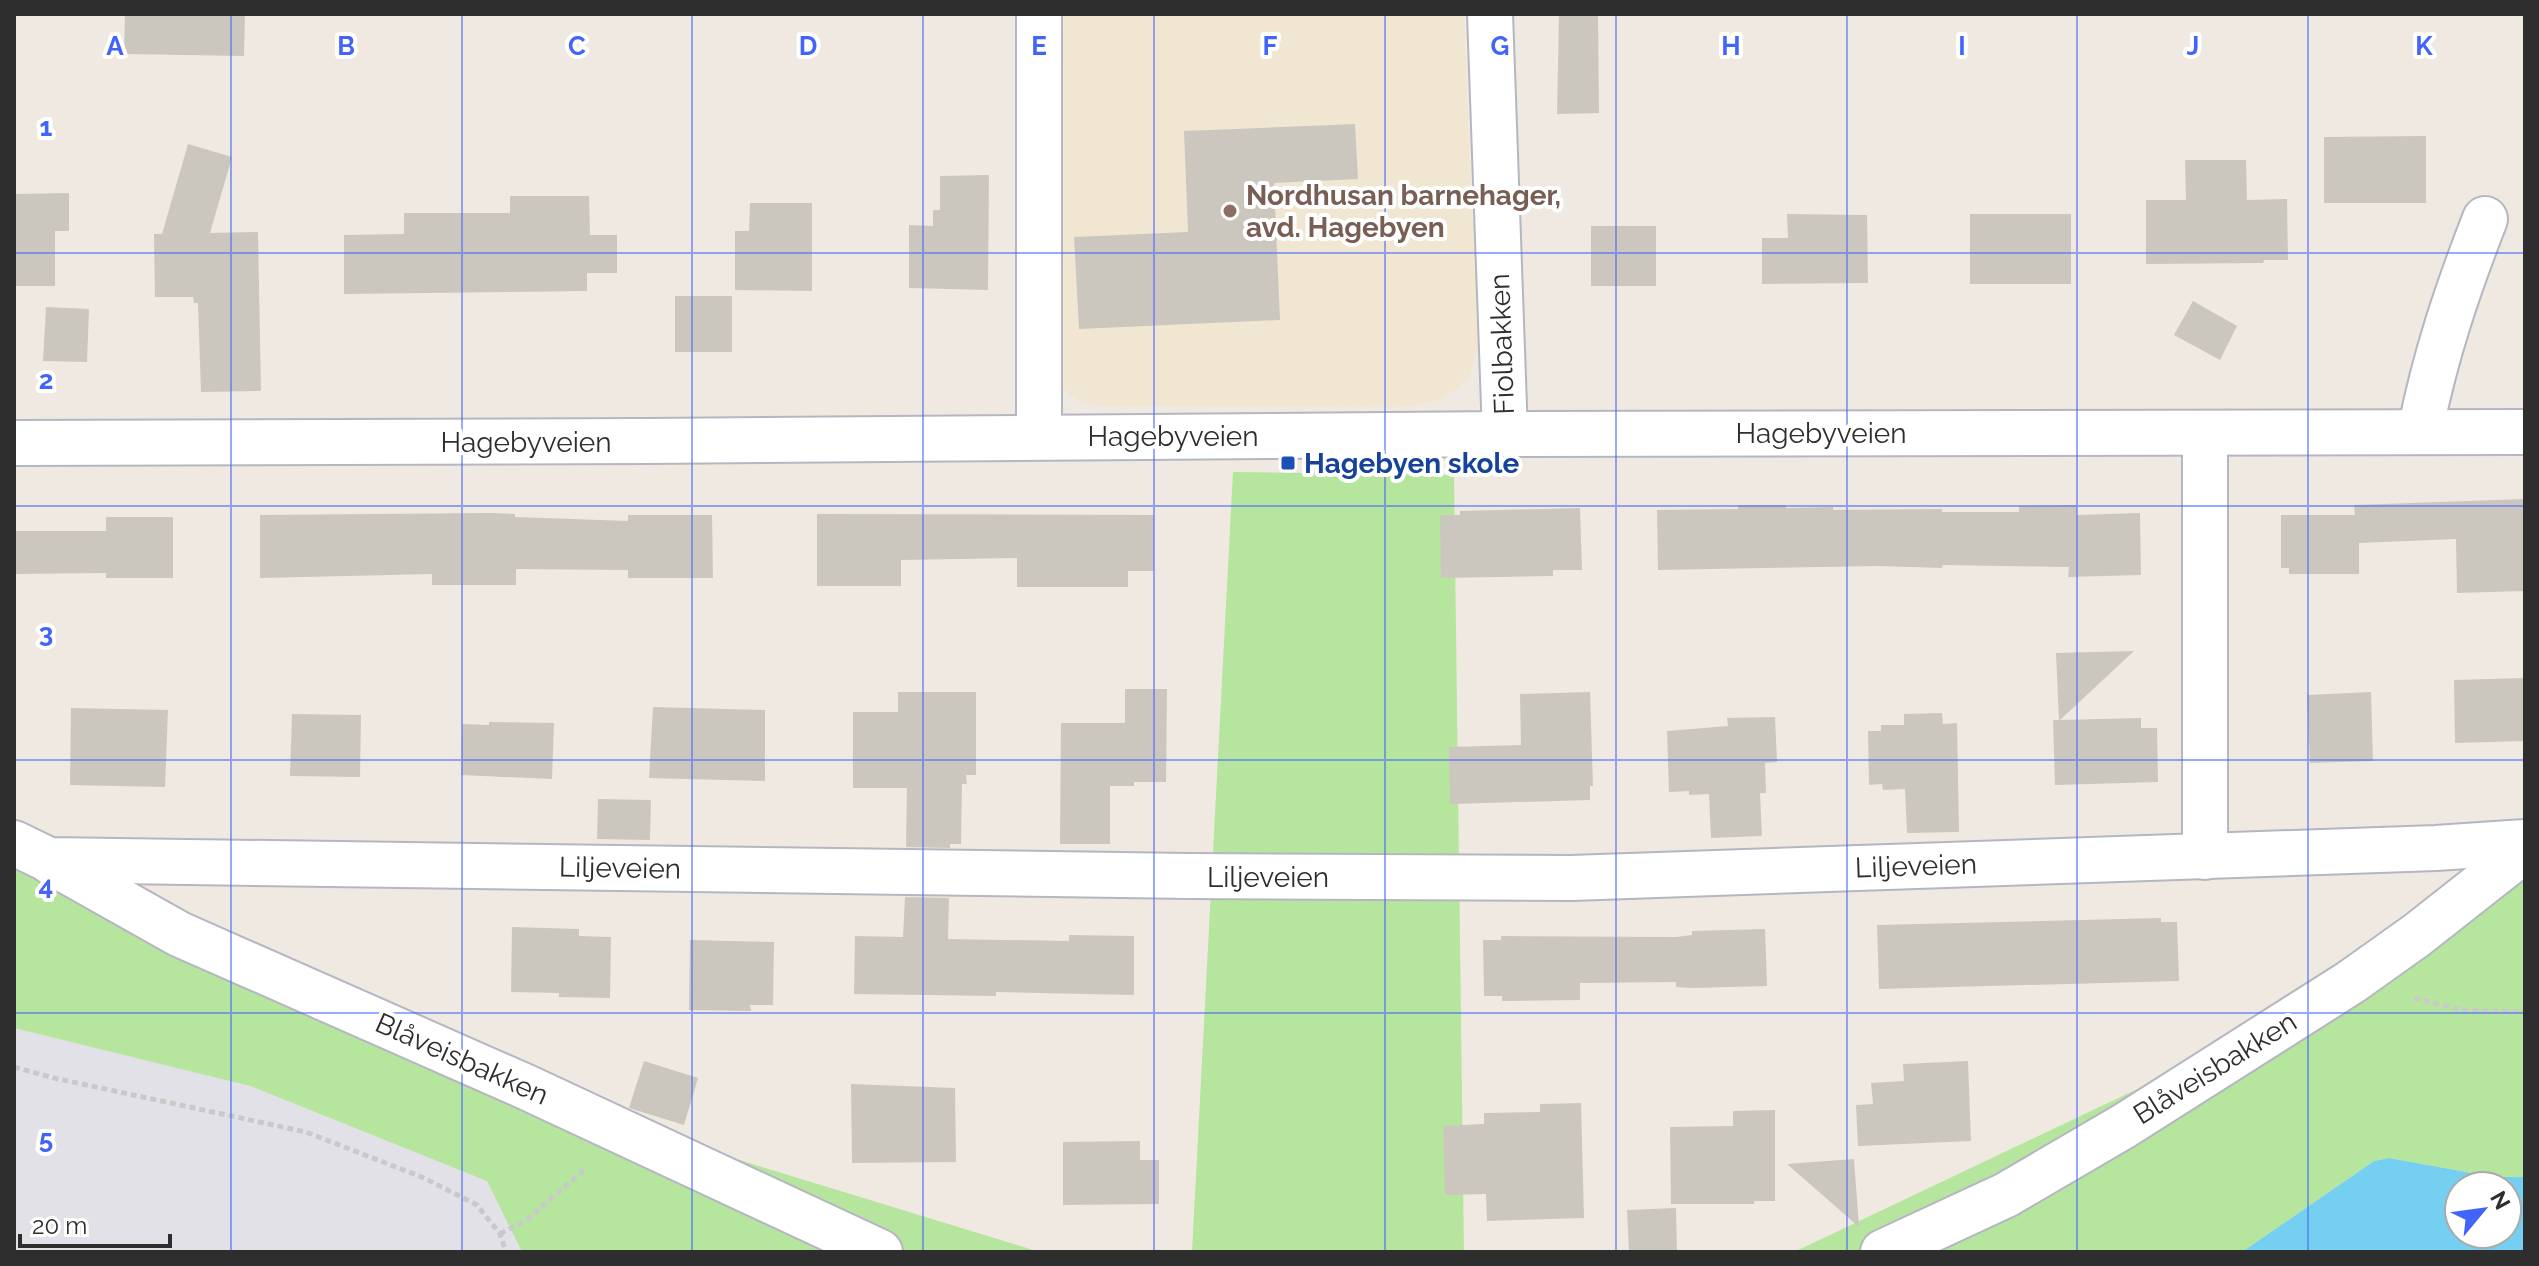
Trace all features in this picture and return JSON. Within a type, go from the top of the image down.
[{"type":"street","points":[[1039,14],[1039,437]]},
{"type":"street","name":"Fiolbakken","points":[[1490,14],[1505,434]]},
{"type":"street","points":[[2420,432],[2450,308],[2485,219]]},
{"type":"street","name":"Hagebyveien","points":[[14,443],[1505,434],[2525,432]]},
{"type":"street","points":[[2205,433],[2205,857]]},
{"type":"street","name":"Liljeveien","points":[[31,852],[1206,876],[1571,878],[2205,857],[2525,842]]},
{"type":"street","name":"Blåveisbakken","points":[[1883,1252],[1952,1221],[2124,1126],[2351,982],[2417,935],[2525,850]]},
{"type":"street","name":"Blåveisbakken","points":[[31,852],[179,934],[617,1129],[880,1252]]},
{"type":"path","points":[[2351,982],[2461,1010],[2525,1012]]},
{"type":"path","points":[[14,1067],[306,1132],[424,1178],[477,1205],[500,1234],[506,1252]]},
{"type":"path","points":[[500,1234],[528,1219],[604,1152],[617,1129]]},
{"type":"shaded area","points":[[1052,14],[1464,14],[1470,177],[1481,333],[1470,376],[1440,400],[1404,407],[1108,406],[1086,404],[1066,393],[1052,371]]},
{"type":"shaded area","points":[[14,1028],[250,1086],[488,1181],[522,1252],[14,1252]]},
{"type":"green space","points":[[1233,472],[1454,475],[1464,1252],[1192,1252]]},
{"type":"green space","points":[[14,851],[576,1110],[1040,1252],[522,1252],[487,1181],[250,1086],[14,1028]]},
{"type":"green space","points":[[2525,859],[2525,1177],[2523,1170],[2455,1170],[2389,1158],[2374,1161],[2242,1252],[1794,1252],[2291,1016]]},
{"type":"water","points":[[2389,1158],[2455,1170],[2443,1170],[2443,1250],[2523,1250],[2525,1177],[2525,1252],[2242,1252],[2374,1161]]},
{"type":"building","points":[[125,14],[245,14],[244,56],[124,54]]},
{"type":"building","points":[[1559,14],[1598,14],[1599,113],[1557,114]]},
{"type":"building","points":[[1355,124],[1358,179],[1274,183],[1280,320],[1079,329],[1074,237],[1188,232],[1184,131]]},
{"type":"building","points":[[2426,136],[2426,203],[2324,203],[2324,137]]},
{"type":"building","points":[[188,144],[232,157],[210,233],[258,232],[261,391],[201,392],[198,303],[194,303],[193,297],[155,297],[154,234],[162,234]]},
{"type":"building","points":[[2185,160],[2246,160],[2247,200],[2287,199],[2288,260],[2146,264],[2146,200],[2186,200]]},
{"type":"building","points":[[989,175],[988,290],[909,288],[909,225],[933,226],[933,210],[940,210],[940,176]]},
{"type":"building","points":[[69,193],[69,231],[55,231],[55,286],[14,286],[14,194]]},
{"type":"building","points":[[510,196],[589,196],[590,235],[617,235],[617,273],[587,273],[587,291],[344,294],[344,235],[404,234],[404,213],[510,213]]},
{"type":"building","points":[[750,203],[812,203],[812,291],[735,290],[735,231],[749,231]]},
{"type":"building","points":[[1787,214],[1867,215],[1868,283],[1762,284],[1762,238],[1788,238]]},
{"type":"building","points":[[1970,214],[2071,214],[2071,284],[1970,284]]},
{"type":"building","points":[[1591,226],[1656,226],[1656,286],[1591,286]]},
{"type":"building","points":[[675,296],[732,296],[732,352],[675,352]]},
{"type":"building","points":[[2193,301],[2237,326],[2220,360],[2174,335]]},
{"type":"building","points":[[46,307],[89,309],[87,362],[43,361]]},
{"type":"building","points":[[2525,499],[2525,591],[2457,593],[2456,539],[2359,543],[2359,574],[2289,574],[2289,568],[2281,568],[2281,515],[2355,515],[2354,505]]},
{"type":"building","points":[[1738,505],[1833,507],[1833,510],[2019,512],[2019,506],[2077,505],[2077,515],[2140,513],[2141,575],[2068,577],[2069,567],[1943,565],[1942,568],[1878,566],[1658,570],[1657,510],[1738,509]]},
{"type":"building","points":[[1580,508],[1582,570],[1553,570],[1553,576],[1441,578],[1440,515],[1460,515],[1460,511]]},
{"type":"building","points":[[515,514],[515,517],[628,521],[628,515],[712,515],[713,578],[628,578],[628,570],[516,569],[516,585],[432,585],[432,574],[260,578],[260,515]]},
{"type":"building","points":[[817,514],[1154,515],[1154,571],[1128,571],[1128,587],[1017,587],[1017,558],[901,560],[901,586],[817,586]]},
{"type":"building","points":[[106,517],[173,517],[173,578],[106,578],[106,573],[14,574],[14,531],[106,531]]},
{"type":"building","points":[[2134,651],[2060,720],[2141,718],[2141,728],[2157,728],[2158,782],[2055,785],[2053,720],[2059,720],[2056,653]]},
{"type":"building","points":[[2525,678],[2525,741],[2455,743],[2454,680]]},
{"type":"building","points":[[1125,689],[1167,689],[1166,782],[1110,786],[1110,844],[1060,844],[1061,723],[1125,723]]},
{"type":"building","points":[[898,692],[976,692],[976,775],[966,775],[967,784],[962,784],[961,844],[950,844],[950,848],[906,847],[907,788],[853,788],[853,712],[898,712]]},
{"type":"building","points":[[1590,692],[1593,786],[1590,786],[1590,800],[1450,804],[1449,747],[1521,745],[1520,694]]},
{"type":"building","points":[[2371,692],[2373,761],[2310,763],[2307,695]]},
{"type":"building","points":[[653,707],[765,710],[765,781],[649,778]]},
{"type":"building","points":[[71,708],[168,710],[165,787],[70,785]]},
{"type":"building","points":[[1942,713],[1943,724],[1957,723],[1959,832],[1907,833],[1905,789],[1883,790],[1882,784],[1869,785],[1868,731],[1881,731],[1881,725],[1904,725],[1904,714]]},
{"type":"building","points":[[292,714],[361,715],[360,777],[290,776]]},
{"type":"building","points":[[1775,717],[1777,762],[1765,763],[1766,793],[1760,793],[1762,836],[1711,838],[1709,794],[1669,792],[1667,731],[1728,726],[1727,718]]},
{"type":"building","points":[[489,722],[554,723],[552,779],[461,775],[462,724],[489,725]]},
{"type":"building","points":[[598,799],[651,800],[650,840],[597,839]]},
{"type":"building","points":[[905,897],[949,898],[948,939],[1069,941],[1069,935],[1134,936],[1134,995],[996,992],[996,996],[854,994],[855,936],[903,937]]},
{"type":"building","points":[[2161,918],[2161,922],[2177,922],[2179,981],[1879,989],[1877,925]]},
{"type":"building","points":[[512,927],[579,929],[579,936],[611,937],[610,998],[511,992]]},
{"type":"building","points":[[1765,929],[1767,986],[1693,988],[1676,987],[1676,982],[1580,983],[1580,1000],[1502,1001],[1502,996],[1484,996],[1483,940],[1501,940],[1501,936],[1676,937],[1692,935],[1692,931]]},
{"type":"building","points":[[690,940],[774,942],[773,1005],[750,1005],[751,1011],[689,1010]]},
{"type":"building","points":[[644,1061],[698,1078],[684,1125],[629,1108]]},
{"type":"building","points":[[1968,1061],[1971,1141],[1858,1146],[1856,1105],[1873,1104],[1871,1083],[1904,1081],[1903,1064]]},
{"type":"building","points":[[851,1084],[955,1088],[956,1162],[852,1163]]},
{"type":"building","points":[[1581,1103],[1584,1218],[1487,1221],[1486,1194],[1445,1195],[1443,1126],[1484,1124],[1484,1113],[1540,1112],[1540,1104]]},
{"type":"building","points":[[1775,1110],[1775,1201],[1671,1204],[1670,1127],[1733,1126],[1733,1111]]},
{"type":"building","points":[[1140,1141],[1140,1160],[1159,1160],[1159,1204],[1063,1205],[1063,1142]]},
{"type":"building","points":[[1854,1159],[1859,1227],[1787,1164]]},
{"type":"building","points":[[1676,1208],[1677,1252],[1629,1252],[1627,1210]]},
{"type":"place","name":"Nordhusan barnehager, avd. Hagebyen","points":[[1230,211]]},
{"type":"place","name":"Hagebyen skole","points":[[1288,463]]}]
